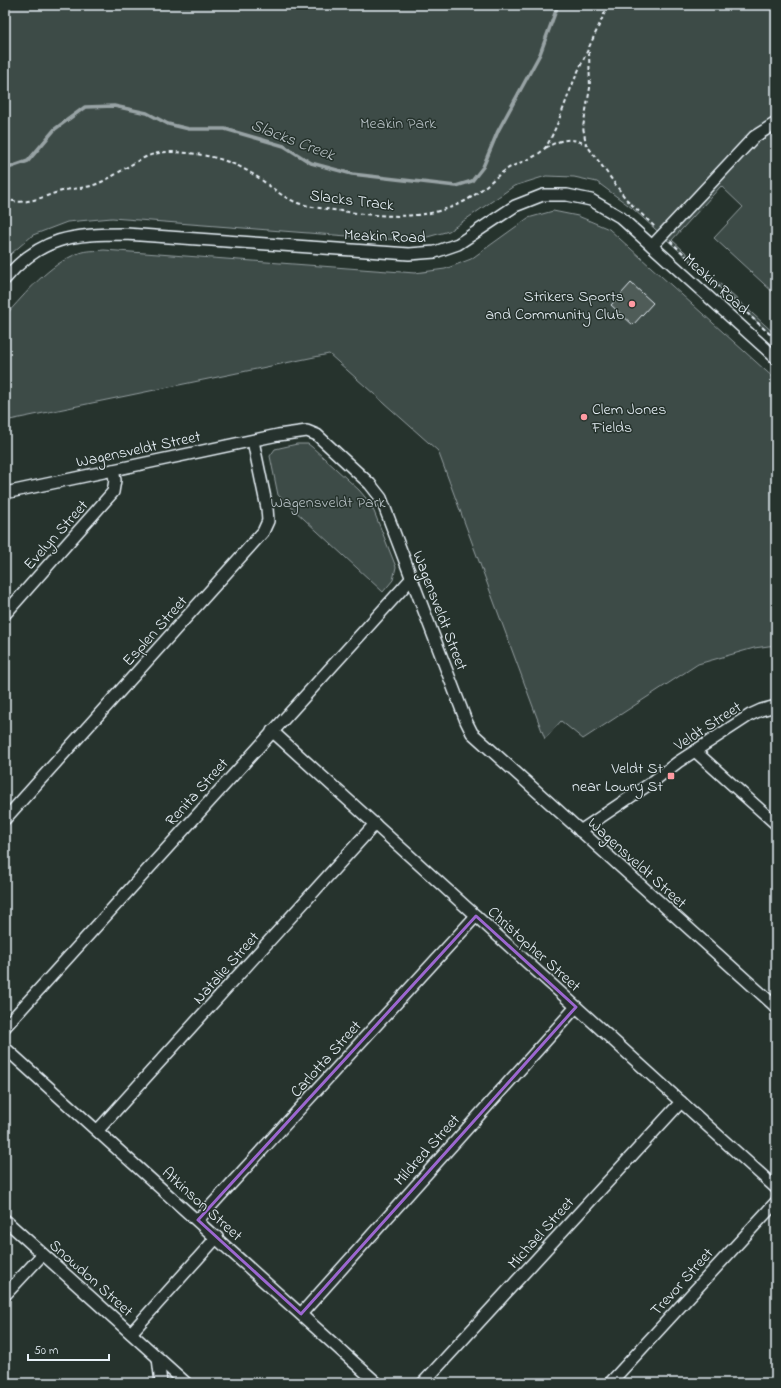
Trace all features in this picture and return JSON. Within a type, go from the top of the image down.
[{"type":"street","points":[[652,246],[754,137],[776,123]]},
{"type":"street","name":"Meakin Road","points":[[5,279],[20,262],[37,250],[58,240],[84,234],[126,234],[409,254],[434,252],[458,244],[515,206],[543,195],[567,194],[591,200],[620,217],[776,358]]},
{"type":"street","name":"Wagensveldt Street","points":[[5,493],[301,431],[307,431],[317,435],[376,490],[382,498],[466,721],[472,733],[776,1007]]},
{"type":"street","name":"Esplen Street","points":[[5,819],[263,532],[268,521],[267,508],[253,441]]},
{"type":"street","name":"Evelyn Street","points":[[5,614],[113,492],[115,480],[113,470]]},
{"type":"street","name":"Renita Street","points":[[5,1027],[412,578]]},
{"type":"street","name":"Veldt Street","points":[[580,831],[750,715],[776,706]]},
{"type":"street","name":"Christopher Street","points":[[272,732],[776,1188]]},
{"type":"street","points":[[696,752],[776,824]]},
{"type":"street","name":"Natalie Street","points":[[98,1130],[375,824]]},
{"type":"street","name":"Carlotta Street","points":[[198,1220],[476,916]]},
{"type":"street","name":"Mildred Street","points":[[301,1314],[576,1007]]},
{"type":"street","name":"Atkinson Street","points":[[5,1048],[378,1383]]},
{"type":"street","name":"Michael Street","points":[[423,1383],[681,1102]]},
{"type":"street","name":"Trevor Street","points":[[610,1383],[776,1202]]},
{"type":"street","name":"Snowdon Street","points":[[5,1220],[42,1255],[186,1383]]},
{"type":"street","points":[[131,1334],[216,1237]]},
{"type":"street","points":[[5,1295],[42,1255]]},
{"type":"street","points":[[158,1358],[161,1383]]},
{"type":"path","points":[[544,148],[589,51],[608,5]]},
{"type":"path","points":[[589,51],[590,88],[583,127],[586,144],[626,199],[776,340]]},
{"type":"path","name":"Slacks Track","points":[[5,199],[23,202],[37,200],[66,190],[85,187],[98,183],[123,171],[144,157],[158,152],[172,152],[217,158],[236,165],[251,173],[282,196],[300,204],[368,215],[415,216],[430,213],[472,197],[502,172],[544,148],[567,139],[586,144]]},
{"type":"highlighted area","points":[[476,916],[576,1007],[301,1314],[198,1220]]},
{"type":"green space","name":"Meakin Park","points":[[5,5],[776,5],[776,295],[714,238],[743,207],[721,186],[672,240],[776,335],[776,339],[632,208],[597,182],[574,177],[546,176],[514,186],[449,231],[413,241],[112,218],[67,222],[33,235],[5,259]]},
{"type":"green space","points":[[553,211],[578,216],[609,229],[776,380],[776,645],[754,648],[698,664],[583,739],[561,721],[545,739],[438,451],[329,354],[5,421],[5,316],[48,272],[58,264],[79,253],[104,250],[415,273],[445,269],[471,259],[528,218]]},
{"type":"green space","name":"Wagensveldt Park","points":[[297,444],[308,444],[312,447],[359,490],[371,504],[396,567],[393,580],[383,592],[278,495],[270,456],[275,449]]},
{"type":"building","name":"Strikers Sports and Community Club","points":[[631,283],[653,303],[633,325],[611,305]]},
{"type":"waterway","name":"Slacks Creek","points":[[5,164],[11,167],[28,161],[55,129],[85,107],[114,106],[147,113],[168,124],[189,129],[225,129],[284,146],[311,163],[352,174],[456,186],[472,181],[483,167],[498,131],[540,54],[558,5]]},
{"type":"place","name":"Strikers Sports and Community Club","points":[[632,304]]},
{"type":"place","name":"Clem Jones Fields","points":[[584,417]]},
{"type":"place","name":"Veldt St near Lowry St","points":[[671,776]]}]
